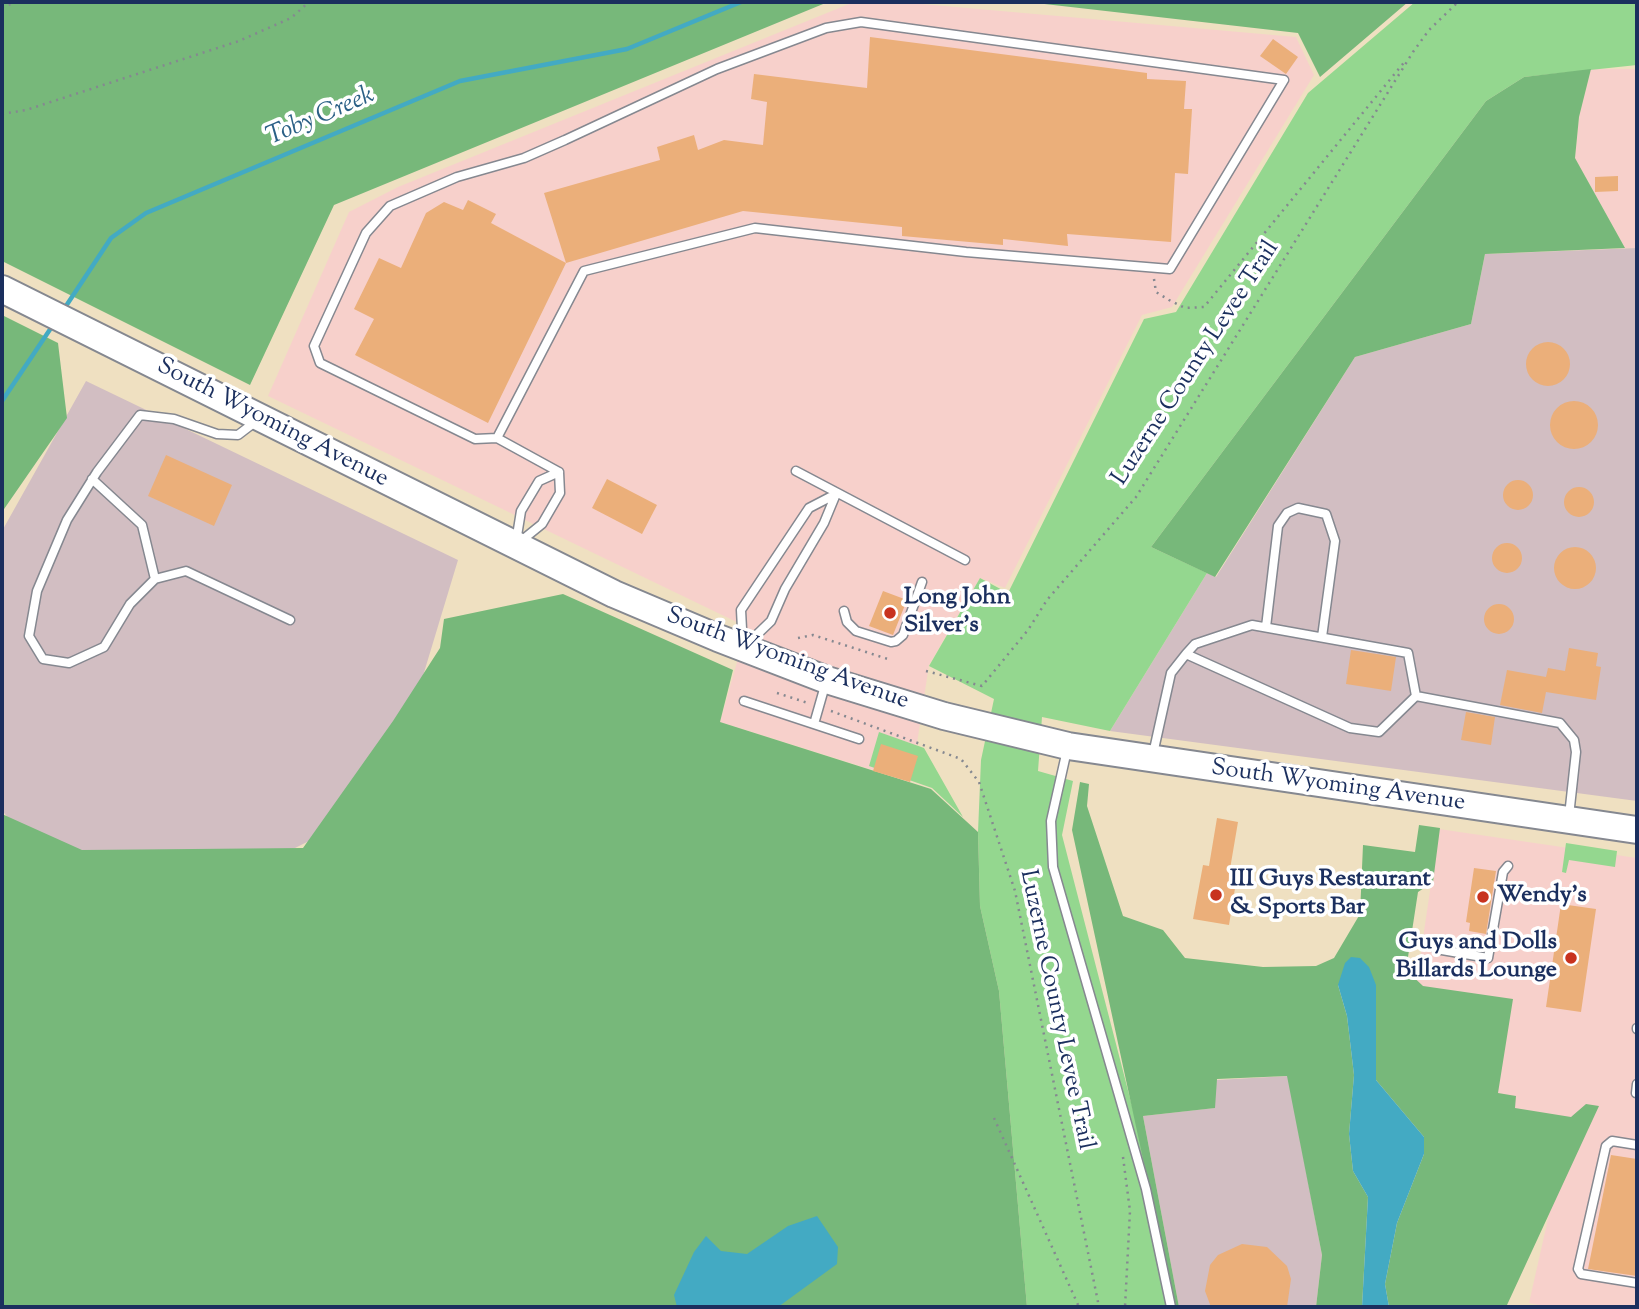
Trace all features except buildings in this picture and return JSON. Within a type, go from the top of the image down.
[{"type":"main road","name":"South Wyoming Avenue","points":[[2,289],[625,599],[827,680],[944,716],[1068,746],[1637,830]]},
{"type":"lane","points":[[497,438],[584,271],[755,228],[966,252],[1170,270],[1284,80],[861,22],[826,28],[717,69],[524,158],[457,177],[400,200],[382,213],[366,233],[314,346],[320,363],[475,439],[497,438],[559,472]]},
{"type":"lane","points":[[261,418],[237,435],[217,433],[174,419],[140,415],[92,479],[67,520],[37,592],[29,636],[43,659],[69,663],[104,647],[130,604],[155,579],[186,571],[289,620]]},
{"type":"lane","points":[[796,471],[965,560]]},
{"type":"lane","points":[[515,545],[524,506],[539,481],[559,472]]},
{"type":"lane","points":[[515,545],[542,524],[560,493],[559,472]]},
{"type":"lane","points":[[92,479],[142,525],[155,579]]},
{"type":"lane","points":[[743,648],[771,621],[785,589],[824,523],[836,494]]},
{"type":"lane","points":[[743,648],[741,610],[809,508],[836,494]]},
{"type":"lane","points":[[1266,627],[1278,526],[1287,513],[1298,508],[1326,514],[1335,541],[1322,637]]},
{"type":"lane","points":[[844,611],[847,622],[856,631],[896,641],[902,635],[922,582]]},
{"type":"lane","points":[[1152,760],[1171,673],[1195,643],[1252,625],[1408,653],[1416,696]]},
{"type":"lane","points":[[1186,654],[1350,729],[1379,732],[1416,696]]},
{"type":"lane","points":[[814,724],[827,680]]},
{"type":"lane","points":[[1416,696],[1560,723],[1574,740],[1576,752],[1568,820]]},
{"type":"lane","points":[[744,701],[859,739]]},
{"type":"lane","points":[[1068,746],[1051,821],[1053,867],[1146,1189],[1171,1307]]},
{"type":"lane","points":[[1436,949],[1488,958],[1503,872],[1508,866]]},
{"type":"lane","points":[[1637,1145],[1612,1141],[1605,1146],[1578,1269],[1581,1274],[1637,1283]]},
{"type":"path","points":[[2,7],[17,2]]},
{"type":"path","points":[[2,114],[26,110],[239,41],[291,18],[309,2]]},
{"type":"path","name":"Luzerne County Levee Trail","points":[[926,671],[982,685],[1028,630],[1047,600],[1120,512],[1136,497],[1413,52],[1429,30],[1458,2]]},
{"type":"path","points":[[1152,268],[1156,292],[1185,308],[1204,307],[1413,52]]},
{"type":"path","points":[[798,638],[813,635],[891,660]]},
{"type":"path","points":[[778,693],[812,704]]},
{"type":"path","name":"Luzerne County Levee Trail","points":[[824,708],[961,759],[979,782],[1015,891],[1099,1307]]},
{"type":"path","points":[[994,1118],[1079,1307]]},
{"type":"path","points":[[1122,1145],[1130,1200],[1125,1307]]},
{"type":"shaded area","points":[[854,2],[899,2],[1296,37],[1314,75],[1172,307],[1142,315],[1005,588],[980,578],[929,665],[911,782],[720,722],[747,627],[268,396],[349,212],[398,187]]},
{"type":"shaded area","points":[[1591,69],[1637,69],[1637,248],[1625,248],[1575,158],[1579,117]]},
{"type":"shaded area","points":[[1637,248],[1637,801],[1110,731],[1207,573],[1216,577],[1355,357],[1471,324],[1485,254]]},
{"type":"shaded area","points":[[86,381],[458,560],[416,699],[321,835],[235,878],[57,885],[2,810],[2,531]]},
{"type":"shaded area","points":[[1439,829],[1637,858],[1637,1307],[1548,1307],[1529,1303],[1566,1139],[1472,1124],[1414,1000]]},
{"type":"shaded area","points":[[1288,1076],[1322,1255],[1316,1307],[1179,1307],[1143,1116],[1214,1108],[1216,1080]]},
{"type":"green space","points":[[2,2],[828,2],[334,205],[250,385],[2,261]]},
{"type":"green space","points":[[1027,2],[1408,2],[1320,77],[1298,33]]},
{"type":"green space","points":[[1415,2],[1637,2],[1637,65],[1524,77],[1486,101],[1151,547],[1207,573],[1110,731],[1042,717],[1038,771],[1073,781],[1062,835],[1138,1129],[1175,1307],[1027,1307],[999,991],[980,906],[978,832],[981,760],[994,699],[929,666],[980,578],[1008,593],[1144,319],[1176,312],[1308,93]]},
{"type":"green space","points":[[1591,69],[1579,117],[1575,158],[1625,248],[1485,254],[1471,324],[1355,357],[1215,577],[1151,547],[1486,101],[1524,77]]},
{"type":"green space","points":[[2,315],[58,343],[67,418],[2,512]]},
{"type":"green space","points":[[563,594],[733,670],[720,722],[931,789],[978,832],[980,906],[999,991],[1027,1307],[2,1307],[2,814],[82,850],[303,848],[393,721],[440,648],[444,619]]},
{"type":"green space","points":[[879,732],[924,748],[963,817],[932,788],[869,766]]},
{"type":"green space","points":[[1080,782],[1089,784],[1087,806],[1123,916],[1163,930],[1185,958],[1263,967],[1316,966],[1334,958],[1360,914],[1363,845],[1415,852],[1419,825],[1440,828],[1433,882],[1418,892],[1406,970],[1423,986],[1513,999],[1498,1093],[1516,1096],[1515,1108],[1571,1117],[1586,1104],[1599,1106],[1507,1305],[1575,1307],[1389,1307],[1385,1284],[1397,1223],[1424,1154],[1424,1137],[1376,1080],[1376,985],[1338,985],[1347,1016],[1354,1075],[1349,1134],[1353,1171],[1368,1197],[1362,1307],[1316,1307],[1322,1255],[1287,1076],[1217,1079],[1215,1108],[1143,1116],[1179,1307],[1175,1307],[1072,830]]},
{"type":"green space","points":[[1566,843],[1617,851],[1615,867],[1569,860],[1566,873],[1562,872]]},
{"type":"water","points":[[1351,957],[1360,958],[1369,967],[1376,985],[1376,1080],[1424,1137],[1424,1154],[1397,1223],[1385,1284],[1389,1307],[1362,1307],[1368,1197],[1353,1171],[1349,1134],[1354,1075],[1347,1016],[1338,985],[1345,963]]},
{"type":"water","points":[[817,1216],[838,1247],[837,1264],[778,1307],[677,1307],[674,1295],[694,1252],[706,1236],[721,1251],[747,1254],[788,1226]]},
{"type":"waterway","name":"Toby Creek","points":[[64,309],[111,238],[146,213],[460,81],[627,49],[741,2]]},
{"type":"waterway","name":"Toby Creek","points":[[2,401],[53,325]]},
{"type":"place","name":"Long John Silver's","points":[[890,613]]},
{"type":"place","name":"III Guys Restaurant & Sports Bar","points":[[1216,895]]},
{"type":"place","name":"Wendy's","points":[[1483,897]]},
{"type":"place","name":"Guys and Dolls Billards Lounge","points":[[1571,958]]}]
